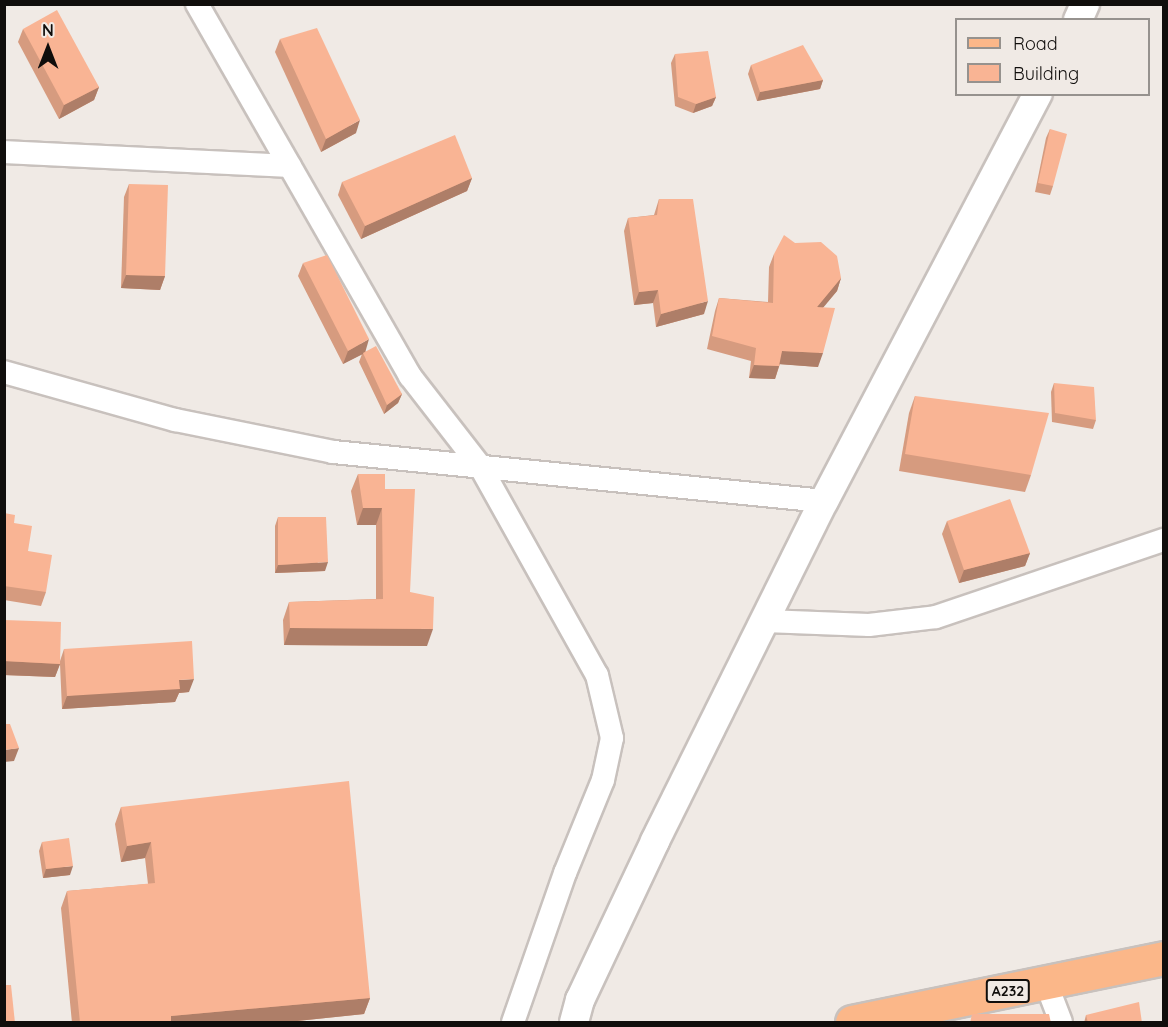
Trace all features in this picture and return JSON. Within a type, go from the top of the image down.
[{"type":"main road","name":"A232","points":[[852,1023],[1164,958]]},
{"type":"street","points":[[197,4],[410,376],[480,466],[597,675],[612,738],[603,780],[565,873],[513,1023]]},
{"type":"street","points":[[1078,18],[1085,4]]},
{"type":"street","points":[[574,1023],[580,1000],[645,863],[824,501],[1037,96]]},
{"type":"street","points":[[4,152],[290,166]]},
{"type":"street","points":[[4,372],[176,420],[333,452],[824,501]]},
{"type":"street","points":[[765,621],[869,625],[936,617],[1164,540]]},
{"type":"street","points":[[1046,983],[1061,1023]]},
{"type":"building","points":[[57,10],[99,87],[64,105],[23,29]]},
{"type":"building","points":[[317,28],[360,120],[326,139],[280,39]]},
{"type":"building","points":[[803,45],[823,80],[760,92],[751,65]]},
{"type":"building","points":[[708,51],[716,97],[696,104],[678,97],[675,54]]},
{"type":"building","points":[[1050,129],[1067,134],[1053,186],[1038,183]]},
{"type":"building","points":[[455,135],[472,178],[365,226],[342,182]]},
{"type":"building","points":[[129,184],[168,185],[165,276],[126,275]]},
{"type":"building","points":[[659,199],[693,199],[708,301],[661,314],[658,290],[639,292],[628,218],[657,215]]},
{"type":"building","points":[[784,235],[795,243],[821,242],[837,256],[841,278],[817,307],[835,308],[823,353],[782,351],[779,366],[754,365],[756,348],[712,336],[719,298],[773,303],[774,254]]},
{"type":"building","points":[[327,255],[369,339],[348,351],[303,263]]},
{"type":"building","points":[[376,346],[402,394],[387,405],[363,353]]},
{"type":"building","points":[[1054,383],[1094,387],[1096,420],[1055,413]]},
{"type":"building","points":[[915,396],[1049,413],[1031,475],[905,454]]},
{"type":"building","points":[[358,474],[385,474],[385,489],[415,489],[410,592],[434,597],[433,629],[290,628],[289,602],[383,599],[382,508],[363,508]]},
{"type":"building","points":[[1010,499],[1030,553],[964,570],[947,521]]},
{"type":"building","points":[[4,513],[15,515],[14,523],[32,526],[28,551],[52,555],[46,592],[4,586]]},
{"type":"building","points":[[278,517],[326,517],[328,562],[278,565]]},
{"type":"building","points":[[4,620],[61,622],[60,664],[4,661]]},
{"type":"building","points":[[192,641],[194,679],[179,680],[180,689],[67,696],[64,649]]},
{"type":"building","points":[[4,724],[10,724],[19,748],[4,750]]},
{"type":"building","points":[[349,781],[370,998],[171,1016],[171,1023],[80,1023],[67,891],[155,883],[151,842],[127,846],[121,807]]},
{"type":"building","points":[[69,838],[73,866],[46,869],[42,842]]},
{"type":"building","points":[[4,985],[11,985],[15,1023],[4,1023]]},
{"type":"building","points":[[1139,1002],[1142,1023],[1088,1023],[1086,1015]]},
{"type":"building","points":[[972,1014],[1049,1014],[1051,1023],[970,1023]]}]
